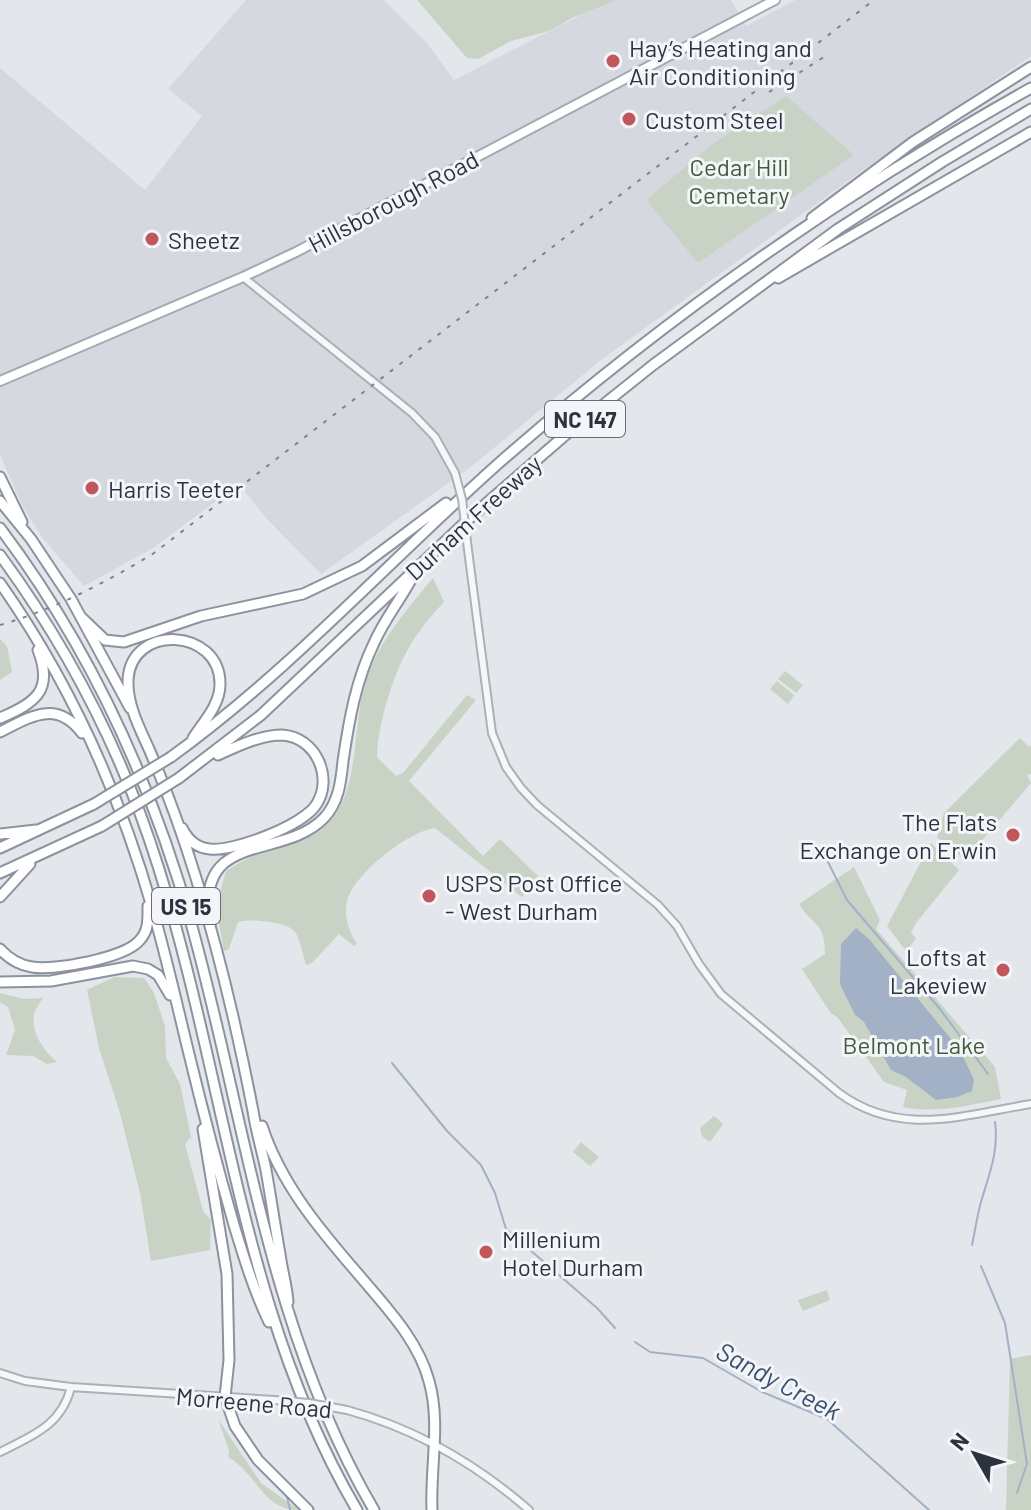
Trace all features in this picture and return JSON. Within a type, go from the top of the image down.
[{"type":"highway","points":[[742,271],[913,142],[1031,67]]},
{"type":"highway","name":"Durham Freeway","points":[[0,848],[94,804],[187,746],[246,699],[501,462],[597,380],[742,271],[911,160],[1031,88]]},
{"type":"highway","name":"Durham Freeway","points":[[0,873],[102,826],[203,761],[261,715],[417,567],[563,437],[687,339],[877,203],[1031,109]]},
{"type":"highway","points":[[764,284],[789,274],[1031,132]]},
{"type":"highway","points":[[81,617],[105,640],[124,642],[201,616],[303,594],[343,577],[377,557],[501,462]]},
{"type":"highway","points":[[0,477],[31,539],[81,617],[135,717],[174,813],[210,929],[250,1092],[288,1292],[289,1317]]},
{"type":"highway","points":[[0,501],[31,539]]},
{"type":"highway","name":"US 15","points":[[0,528],[61,616],[90,668],[122,732],[163,834],[198,950],[270,1251],[289,1317],[343,1453],[374,1510]]},
{"type":"highway","name":"US 15","points":[[0,555],[46,621],[88,696],[117,757],[149,841],[184,958],[257,1259],[281,1343],[314,1426],[357,1510]]},
{"type":"highway","points":[[210,929],[208,889],[216,869],[234,856],[309,829],[324,818],[333,805],[341,781],[353,703],[363,669],[379,633],[407,590],[417,567]]},
{"type":"highway","points":[[0,583],[53,667],[94,750],[128,831],[253,1285],[281,1343]]},
{"type":"highway","points":[[0,718],[32,703],[43,684],[41,660],[27,625]]},
{"type":"highway","points":[[135,717],[129,675],[133,662],[143,650],[158,641],[169,638],[195,643],[213,661],[220,684],[215,704],[187,746]]},
{"type":"highway","points":[[0,732],[39,714],[57,715],[73,723],[94,750]]},
{"type":"highway","points":[[174,813],[189,840],[200,847],[220,849],[294,825],[311,812],[323,791],[323,770],[316,755],[306,745],[289,736],[265,737],[203,761]]},
{"type":"highway","points":[[0,834],[45,828]]},
{"type":"highway","points":[[0,897],[36,858]]},
{"type":"highway","points":[[0,949],[18,963],[45,968],[126,951],[145,933],[148,895]]},
{"type":"highway","points":[[0,982],[39,983],[139,967],[158,975],[177,1007]]},
{"type":"highway","points":[[250,1092],[271,1149],[295,1193],[323,1233],[413,1343],[430,1383],[435,1424],[432,1510]]},
{"type":"highway","points":[[200,1100],[205,1153],[227,1274],[229,1360],[225,1397],[235,1426],[258,1460],[308,1510]]},
{"type":"main road","name":"Hillsborough Road","points":[[0,381],[243,277],[315,242],[775,0]]},
{"type":"street","points":[[243,277],[429,429],[455,473],[462,499],[490,722],[506,767],[537,805],[668,915],[721,994],[855,1103],[884,1115],[926,1121],[1031,1104]]},
{"type":"street","name":"Morreene Road","points":[[0,1373],[25,1381],[71,1387],[274,1400],[347,1410],[381,1420],[434,1443],[482,1471],[529,1510]]},
{"type":"street","points":[[0,1452],[53,1422],[69,1397],[71,1387]]},
{"type":"shaded area","points":[[246,0],[384,0],[427,43],[454,80],[610,0],[731,0],[746,26],[795,0],[1031,0],[1031,56],[855,176],[601,360],[472,466],[321,574],[266,518],[239,484],[153,548],[84,586],[41,536],[23,507],[0,455],[0,68],[145,190],[202,116],[168,89]]},
{"type":"green space","points":[[417,0],[617,0],[549,31],[511,41],[478,59],[467,58]]},
{"type":"green space","name":"Cedar Hill Cemetary","points":[[786,96],[854,155],[698,263],[646,200],[714,143]]},
{"type":"green space","points":[[433,578],[444,602],[411,644],[396,675],[381,726],[377,757],[396,776],[403,773],[467,695],[476,700],[409,781],[483,856],[500,839],[540,878],[522,897],[435,828],[412,836],[388,852],[351,891],[346,911],[350,932],[357,944],[354,946],[339,934],[312,963],[306,965],[295,932],[277,923],[250,920],[238,922],[229,949],[224,951],[216,907],[226,871],[266,851],[313,835],[335,815],[350,777],[364,688],[370,669],[390,632]]},
{"type":"green space","points":[[0,639],[7,646],[12,672],[0,680]]},
{"type":"green space","points":[[785,671],[803,685],[796,693],[778,679]]},
{"type":"green space","points":[[777,681],[794,695],[788,704],[770,689]]},
{"type":"green space","points":[[1020,738],[1029,747],[1031,745],[1031,774],[1027,775],[1031,783],[965,860],[937,837],[944,813]]},
{"type":"green space","points":[[931,843],[959,870],[916,923],[911,932],[916,939],[906,951],[887,926]]},
{"type":"green space","name":"Belmont Lake","points":[[854,867],[880,920],[876,929],[995,1067],[1001,1099],[940,1109],[903,1107],[907,1090],[884,1082],[838,1018],[830,1012],[802,969],[825,954],[821,930],[799,904]]},
{"type":"green space","points":[[114,977],[144,978],[154,993],[165,1026],[166,1058],[180,1084],[191,1137],[185,1144],[203,1211],[211,1220],[210,1250],[151,1261],[140,1193],[120,1113],[99,1048],[87,990]]},
{"type":"green space","points":[[0,993],[24,999],[43,998],[34,1014],[35,1029],[44,1048],[57,1062],[47,1064],[33,1056],[6,1055],[15,1030],[8,1007],[0,1002]]},
{"type":"green space","points":[[714,1116],[723,1124],[710,1142],[702,1136],[700,1128]]},
{"type":"green space","points":[[581,1142],[599,1157],[590,1166],[573,1152]]},
{"type":"green space","points":[[827,1290],[830,1300],[803,1311],[798,1300]]},
{"type":"green space","points":[[1031,1355],[1031,1510],[1006,1510],[1010,1359]]},
{"type":"green space","points":[[218,1419],[261,1483],[299,1510],[276,1504],[228,1457],[229,1451]]},
{"type":"water","points":[[856,928],[869,939],[960,1050],[974,1080],[972,1091],[936,1100],[906,1077],[891,1070],[864,1022],[855,1015],[840,984],[841,944]]},
{"type":"waterway","points":[[827,860],[847,900],[940,1009],[988,1074]]},
{"type":"waterway","name":"Sandy Creek","points":[[392,1063],[447,1131],[481,1165],[495,1193],[506,1229],[597,1308],[615,1328]]},
{"type":"waterway","points":[[972,1245],[994,1153],[995,1122]]},
{"type":"waterway","points":[[981,1266],[1005,1323],[1027,1464],[1017,1493]]},
{"type":"waterway","name":"Sandy Creek","points":[[635,1342],[650,1352],[703,1358],[762,1392],[827,1419],[929,1510]]},
{"type":"waterway","points":[[287,1497],[290,1510]]},
{"type":"railway","points":[[0,625],[79,594],[154,553],[874,0]]},
{"type":"railway","points":[[769,92],[827,55]]},
{"type":"place","name":"Hay’s Heating and Air Conditioning","points":[[613,61]]},
{"type":"place","name":"Custom Steel","points":[[629,119]]},
{"type":"place","name":"Sheetz","points":[[152,239]]},
{"type":"place","name":"Harris Teeter","points":[[92,488]]},
{"type":"place","name":"The Flats Exchange on Erwin","points":[[1013,835]]},
{"type":"place","name":"USPS Post Office - West Durham","points":[[429,896]]},
{"type":"place","name":"Lofts at Lakeview","points":[[1003,970]]},
{"type":"place","name":"Millenium Hotel Durham","points":[[486,1252]]}]
